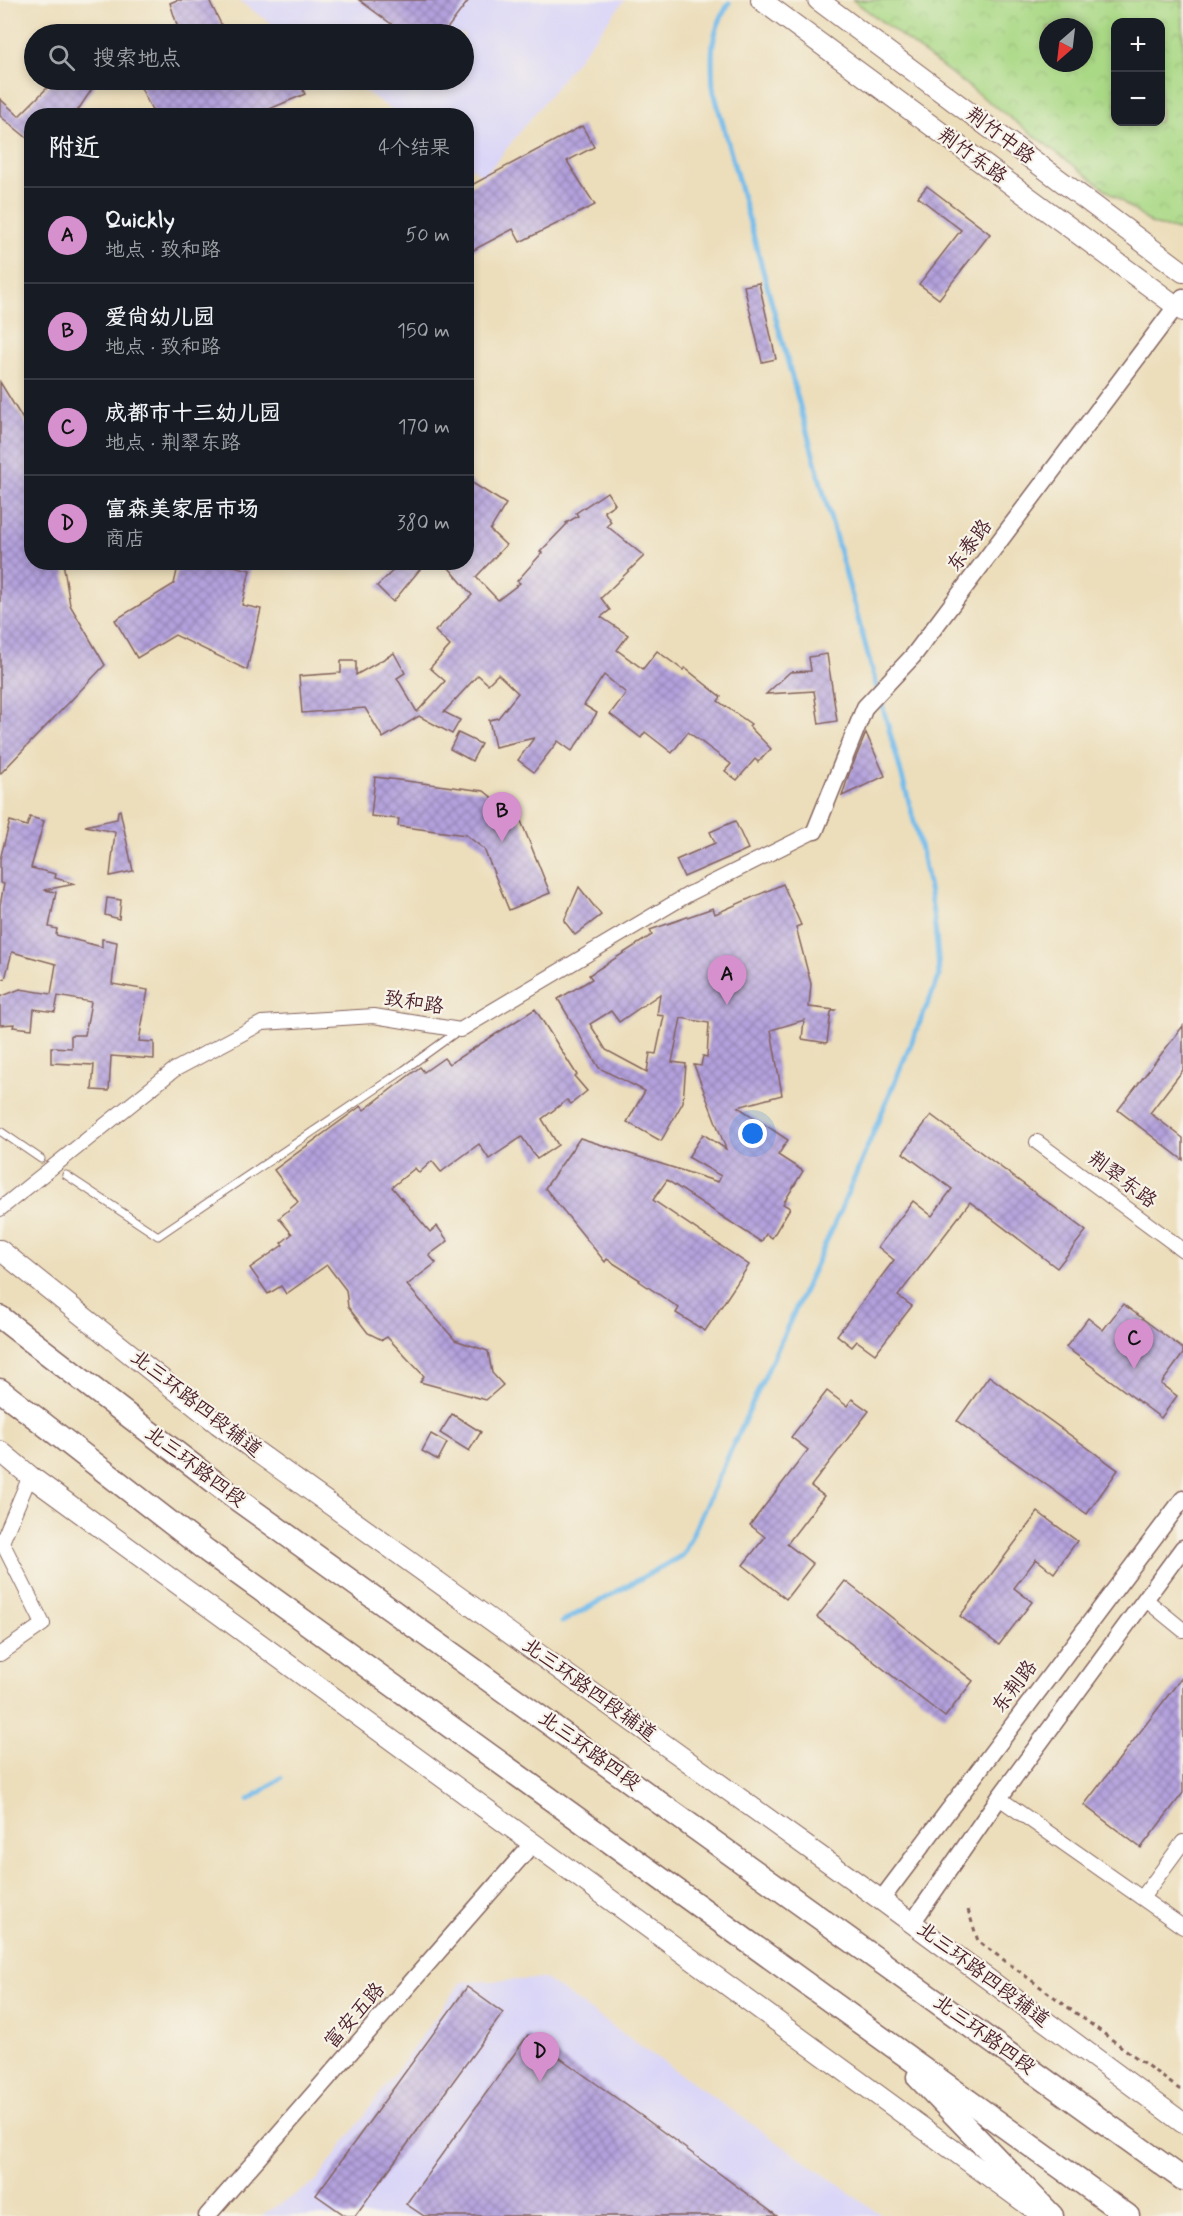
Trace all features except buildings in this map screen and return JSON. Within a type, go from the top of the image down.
[{"type":"highway","name":"北三环路四段","points":[[0,1317],[234,1497],[1183,2180]]},
{"type":"highway","points":[[0,1390],[207,1551],[1128,2216]]},
{"type":"highway","points":[[877,2035],[1052,2216]]},
{"type":"main road","name":"荆竹东路","points":[[761,0],[1181,305]]},
{"type":"main road","name":"荆竹中路","points":[[818,0],[1183,272]]},
{"type":"main road","name":"北三环路四段辅道","points":[[0,1250],[218,1424],[881,1900],[1183,2123]]},
{"type":"main road","points":[[0,1451],[30,1476],[1044,2216]]},
{"type":"street","name":"东泰路","points":[[815,831],[866,707],[913,656],[1181,305]]},
{"type":"street","name":"致和路","points":[[0,1209],[174,1070],[262,1023],[374,1016],[460,1030],[689,894],[815,831]]},
{"type":"street","name":"荆翠东路","points":[[1037,1142],[1183,1250]]},
{"type":"street","points":[[0,1654],[43,1624],[1,1542],[30,1476]]},
{"type":"street","name":"东荆路","points":[[881,1900],[1183,1499]]},
{"type":"street","points":[[912,1923],[999,1798],[1183,1548]]},
{"type":"street","points":[[1145,1599],[1183,1630]]},
{"type":"street","points":[[999,1798],[1183,1927]]},
{"type":"street","points":[[1142,1898],[1183,1842]]},
{"type":"street","name":"富安五路","points":[[207,2216],[533,1843]]},
{"type":"lane","points":[[66,1175],[158,1236],[460,1030]]},
{"type":"lane","points":[[0,1131],[41,1159]]},
{"type":"path","points":[[968,1910],[978,1941],[1182,2090]]},
{"type":"shaded area","points":[[238,0],[625,0],[484,177],[474,169],[474,108],[389,108],[363,90],[474,90],[474,24],[272,24]]},
{"type":"shaded area","points":[[545,1979],[883,2216],[260,2216],[316,2182],[461,1982]]},
{"type":"green space","points":[[853,0],[1183,0],[1183,231],[1152,224]]},
{"type":"waterway","points":[[729,3],[718,24],[713,44],[713,88],[877,688]]},
{"type":"waterway","points":[[562,1622],[683,1555],[839,1214],[939,977],[937,941],[926,871],[880,697]]},
{"type":"waterway","points":[[249,1800],[281,1778]]},
{"type":"place","name":"爱尚幼儿园","points":[[502,842]]},
{"type":"place","name":"Quickly","points":[[727,1005]]},
{"type":"place","name":"成都市十三幼儿园","points":[[1134,1369]]},
{"type":"place","name":"富森美家居市场","points":[[540,2082]]}]
